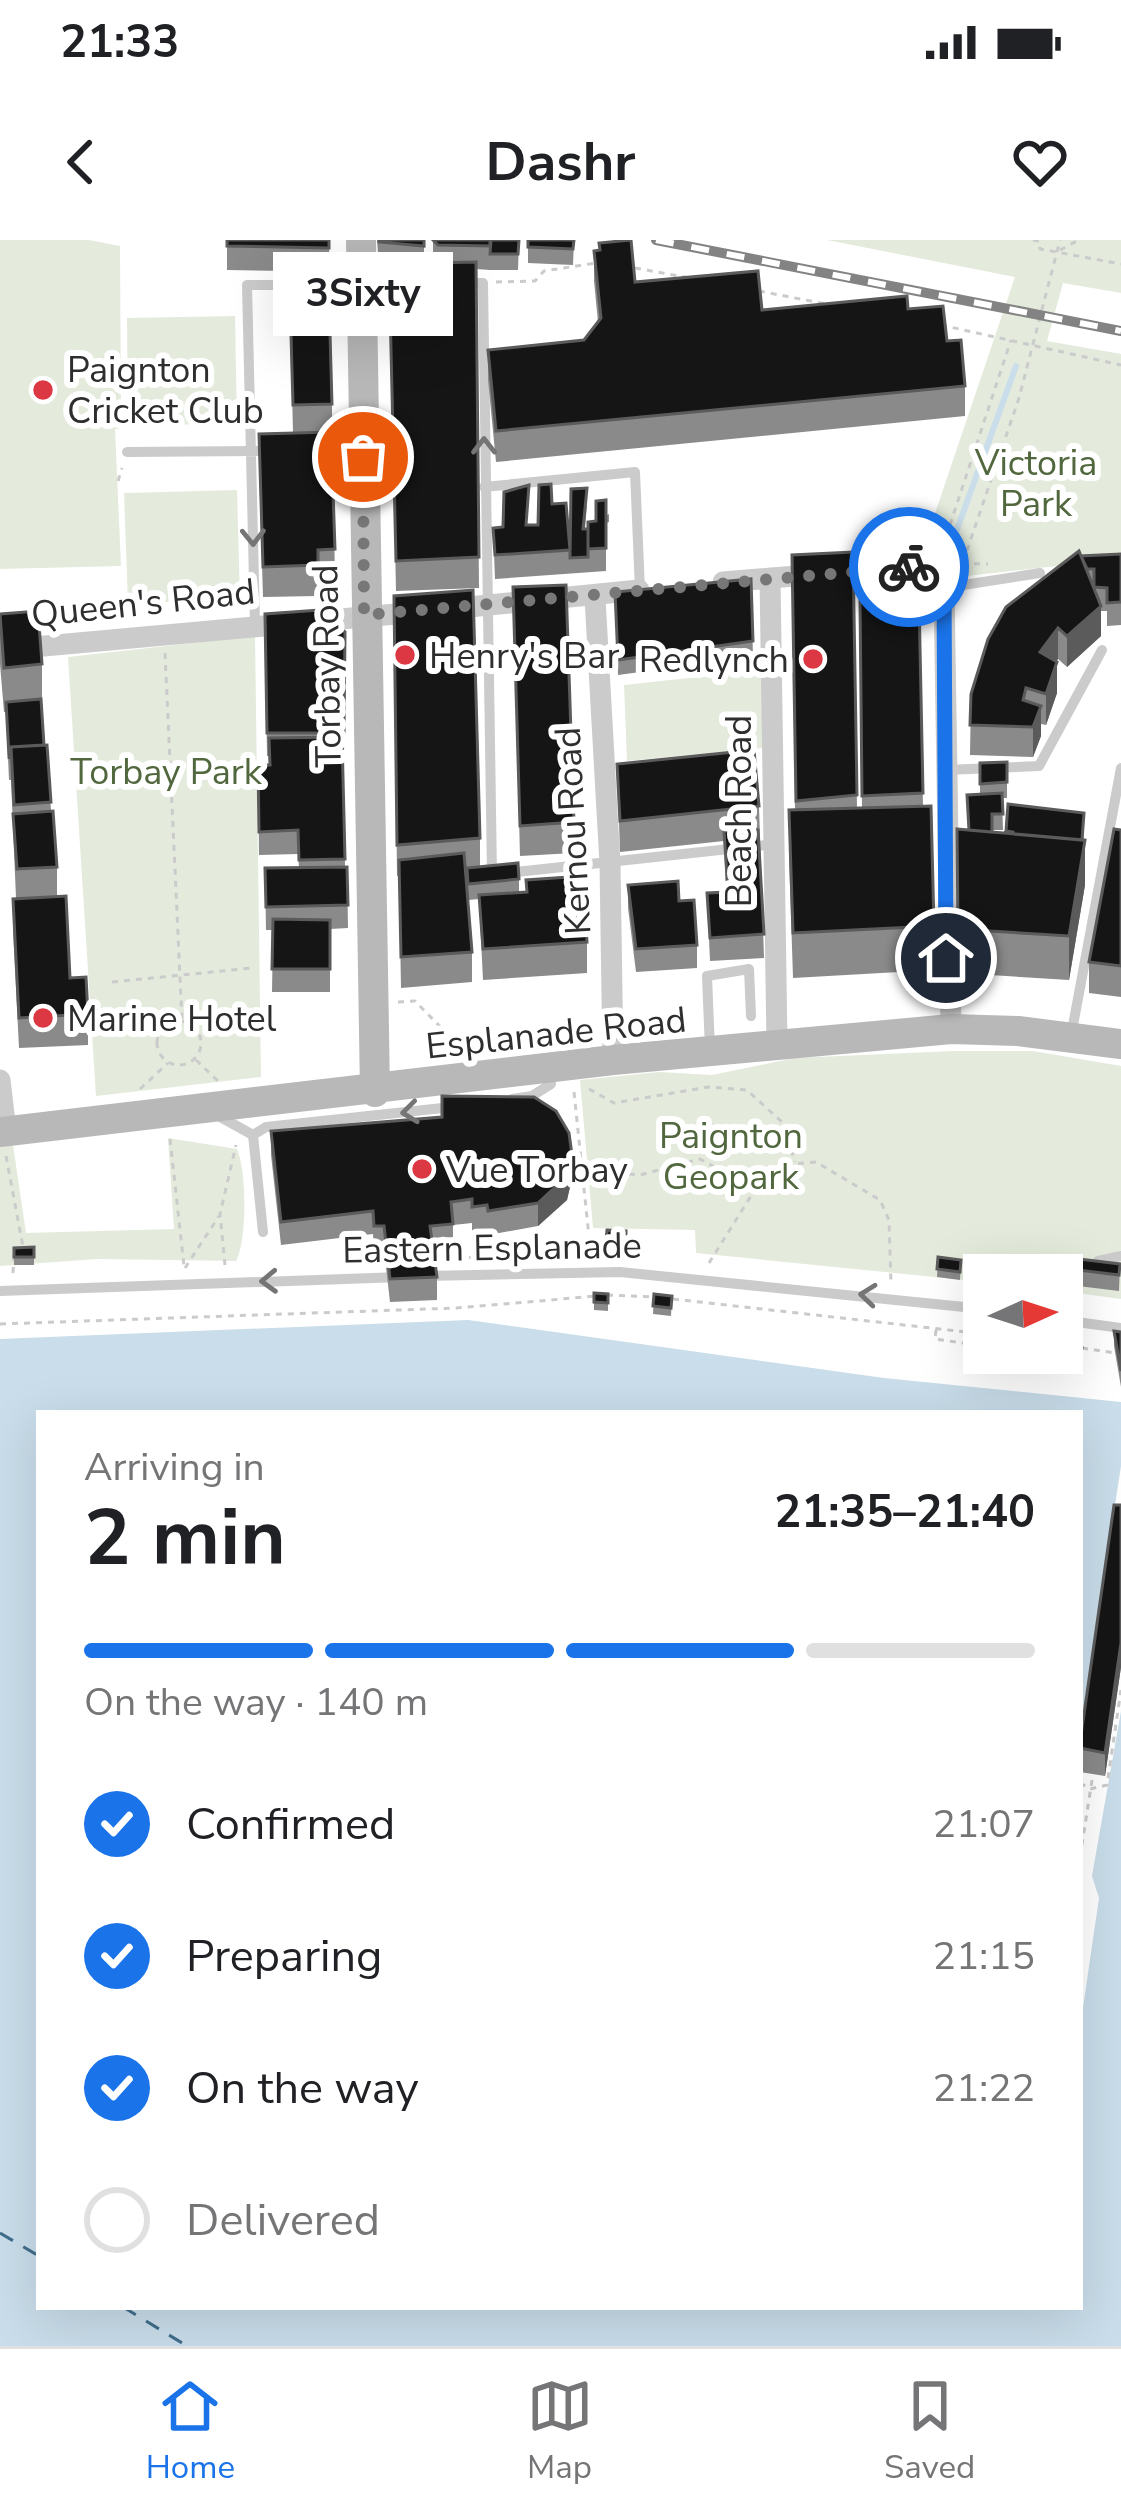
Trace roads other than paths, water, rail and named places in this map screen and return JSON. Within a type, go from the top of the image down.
[{"type":"main road","name":"Torbay Road","points":[[361,240],[364,615],[378,882],[372,1002],[375,1092]]},
{"type":"main road","name":"Esplanade Road","points":[[5,1131],[165,1113],[216,1115],[375,1092],[490,1089],[563,1068],[613,1060],[951,1029],[1121,1044]]},
{"type":"street","points":[[705,584],[910,560],[928,570],[944,588],[946,770],[934,831],[951,1029]]},
{"type":"street","name":"Beach Road","points":[[770,578],[760,774],[781,844],[773,964],[777,1045]]},
{"type":"street","name":"Queen's Road","points":[[0,650],[255,624],[595,598],[651,589]]},
{"type":"street","name":"Kernou Road","points":[[595,598],[613,784],[613,1060]]},
{"type":"street","points":[[0,1080],[5,1131]]},
{"type":"lane","points":[[444,284],[483,283],[484,605],[492,874]]},
{"type":"lane","points":[[255,624],[247,285],[424,284]]},
{"type":"lane","points":[[299,450],[363,457]]},
{"type":"lane","points":[[128,452],[275,451]]},
{"type":"lane","points":[[484,487],[634,472],[651,589]]},
{"type":"lane","points":[[944,588],[1040,573]]},
{"type":"lane","points":[[946,770],[1039,766],[1102,650]]},
{"type":"lane","points":[[1070,1037],[1118,810],[1121,768]]},
{"type":"lane","points":[[471,876],[781,844]]},
{"type":"lane","points":[[1107,846],[1121,849]]},
{"type":"lane","points":[[710,1054],[707,976],[773,964]]},
{"type":"lane","points":[[749,969],[751,1016]]},
{"type":"lane","points":[[253,1135],[266,1127],[470,1104]]},
{"type":"lane","points":[[216,1115],[253,1135]]},
{"type":"lane","points":[[253,1135],[262,1232]]},
{"type":"lane","points":[[1098,1261],[1121,1256]]},
{"type":"lane","name":"Eastern Esplanade","points":[[0,1291],[592,1272],[702,1278],[963,1306]]},
{"type":"lane","points":[[1083,1323],[1121,1328]]},
{"type":"water","points":[[468,1320],[884,1378],[1121,1402],[1121,2346],[0,2346],[0,1339]]},
{"type":"waterway","points":[[950,549],[1016,366]]},
{"type":"railway","points":[[656,240],[1121,331]]},
{"type":"place","name":"Paignton Cricket Club","points":[[43,390]]},
{"type":"place","name":"3Sixty","points":[[363,457]]},
{"type":"place","name":"Henry's Bar","points":[[405,655]]},
{"type":"place","name":"Redlynch","points":[[813,659]]},
{"type":"place","name":"Marine Hotel","points":[[43,1018]]},
{"type":"place","name":"Vue Torbay","points":[[422,1169]]},
{"type":"park label","name":"Victoria Park","points":[[1036,482]]},
{"type":"park label","name":"Torbay Park","points":[[166,771]]},
{"type":"park label","name":"Paignton Geopark","points":[[731,1156]]}]
